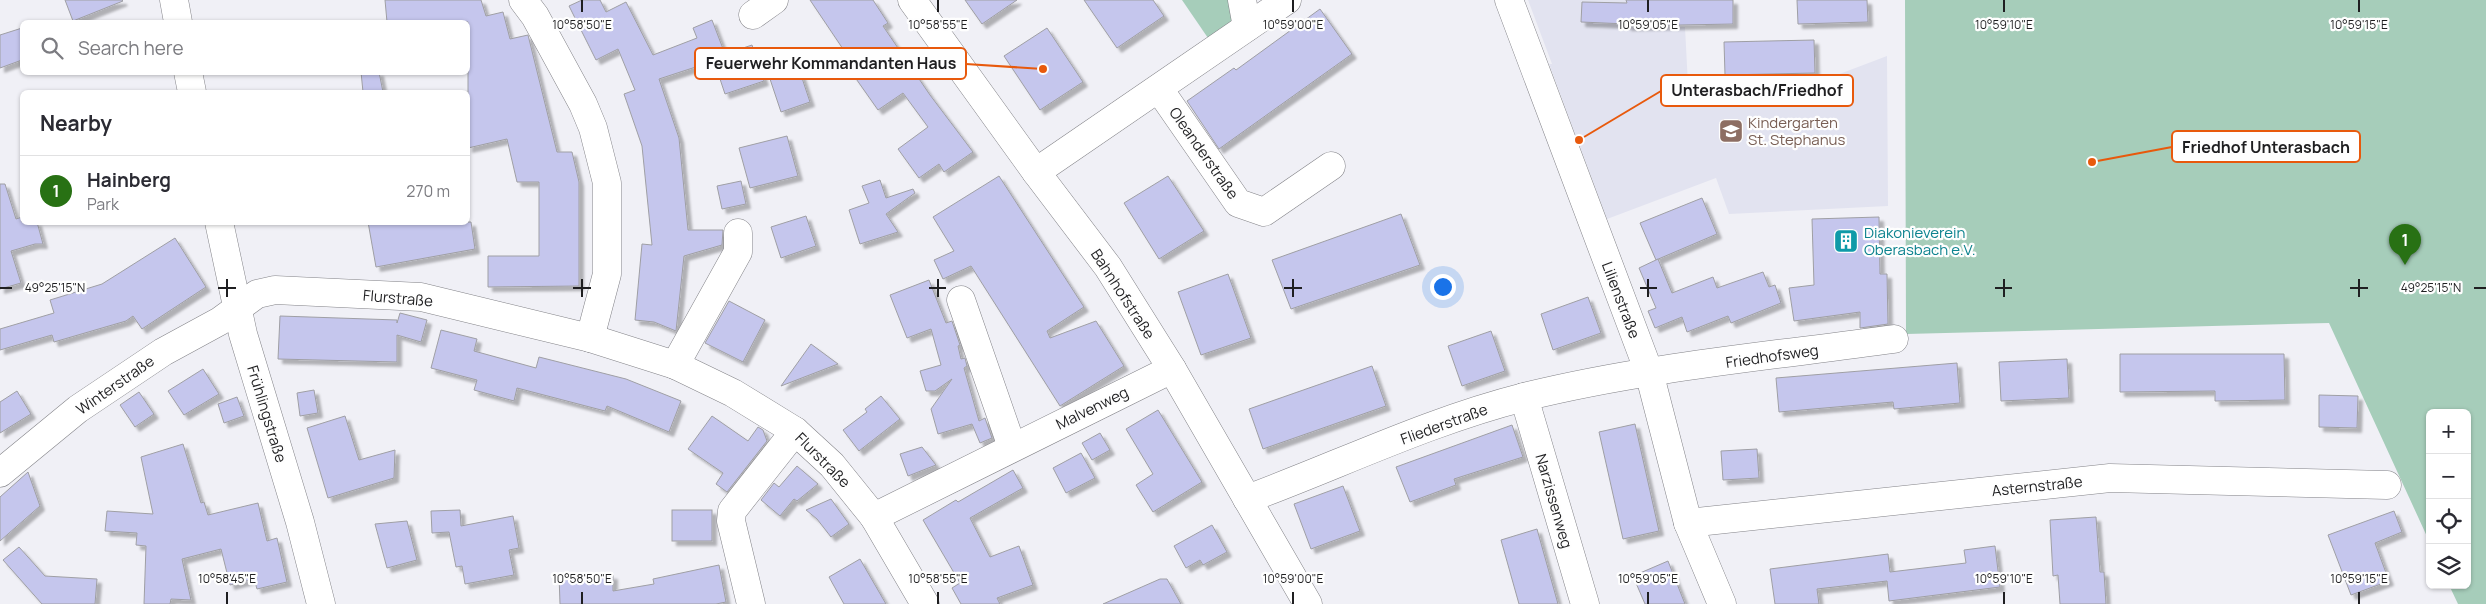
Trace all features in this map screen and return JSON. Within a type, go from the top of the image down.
[{"type":"street","points":[[174,0],[178,20]]},
{"type":"street","points":[[523,0],[535,16],[583,104],[593,128],[607,183],[607,274],[590,338]]},
{"type":"street","name":"Bahnhofstraße","points":[[912,0],[1036,172],[1108,267],[1172,369],[1308,604]]},
{"type":"street","points":[[1242,0],[1247,27]]},
{"type":"street","points":[[1036,172],[1287,0]]},
{"type":"street","name":"Lilienstraße","points":[[1509,0],[1649,372],[1688,523],[1722,604]]},
{"type":"street","points":[[189,75],[192,90]]},
{"type":"street","name":"Oleanderstraße","points":[[1159,89],[1238,203],[1264,212],[1330,166]]},
{"type":"street","name":"Frühlingstraße","points":[[221,225],[246,344],[300,522],[321,604]]},
{"type":"street","points":[[675,365],[738,252],[738,233]]},
{"type":"street","name":"Flurstraße","points":[[237,307],[257,294],[275,290],[421,297],[590,338],[675,365],[733,393],[795,431],[832,465],[874,517],[925,604]]},
{"type":"street","points":[[960,300],[1012,447]]},
{"type":"street","name":"Winterstraße","points":[[0,473],[78,409],[163,352],[220,321],[237,307]]},
{"type":"street","name":"Friedhofsweg","points":[[1649,372],[1894,339]]},
{"type":"street","name":"Malvenweg","points":[[874,517],[1172,369]]},
{"type":"street","name":"Fliederstraße","points":[[1247,499],[1458,417],[1524,397],[1649,372]]},
{"type":"street","name":"Narzissenweg","points":[[1524,397],[1585,604]]},
{"type":"street","points":[[750,604],[730,521],[732,511],[795,431]]},
{"type":"street","name":"Asternstraße","points":[[1688,523],[2110,478],[2387,485]]},
{"type":"shaded area","name":"Kindergarten St. Stephanus","points":[[1528,0],[1626,0],[1627,26],[1685,27],[1688,85],[1821,81],[1887,56],[1888,206],[1729,214],[1716,178],[1607,219],[1549,64],[1552,64]]},
{"type":"green space","points":[[1182,0],[1234,0],[1238,19],[1208,38]]},
{"type":"green space","points":[[1905,0],[2486,0],[2486,604],[2458,604],[2451,589],[2471,589],[2471,409],[2426,409],[2426,534],[2329,323],[1906,334]]},
{"type":"building","points":[[65,0],[123,1],[76,20],[73,20]]},
{"type":"building","points":[[385,0],[481,0],[486,16],[503,12],[510,39],[528,35],[557,152],[572,152],[579,182],[579,286],[488,287],[488,256],[539,256],[539,182],[517,182],[507,139],[470,148],[470,90],[468,90],[468,75],[470,75],[470,20],[387,20]]},
{"type":"building","points":[[582,0],[600,0],[606,12],[626,2],[653,55],[697,38],[693,28],[712,20],[725,54],[752,45],[764,81],[725,94],[714,61],[659,79],[679,138],[688,230],[723,230],[722,245],[684,256],[676,331],[654,322],[635,320],[642,244],[652,245],[642,146],[624,94],[635,90],[618,49],[596,60],[569,6]]},
{"type":"building","points":[[810,0],[873,0],[888,23],[883,26],[930,95],[973,152],[944,172],[939,164],[919,178],[898,149],[928,127],[903,93],[878,110],[840,56],[845,52]]},
{"type":"building","points":[[965,0],[1017,0],[982,24]]},
{"type":"building","points":[[1084,0],[1153,0],[1164,16],[1117,48]]},
{"type":"building","points":[[1626,0],[1733,0],[1733,24],[1627,26],[1627,24],[1581,22],[1582,2],[1627,3]]},
{"type":"building","points":[[1797,0],[1867,0],[1868,22],[1798,24]]},
{"type":"building","points":[[1320,9],[1352,54],[1219,149],[1187,101],[1234,68],[1236,70]]},
{"type":"building","points":[[1047,28],[1083,82],[1040,110],[1004,56]]},
{"type":"building","points":[[20,29],[20,61],[0,68],[0,35]]},
{"type":"building","points":[[1814,40],[1815,73],[1725,75],[1724,42]]},
{"type":"building","points":[[797,63],[810,102],[781,112],[768,73]]},
{"type":"building","points":[[361,75],[380,75],[383,90],[363,90]]},
{"type":"building","points":[[787,136],[798,176],[750,188],[739,148]]},
{"type":"building","points":[[999,176],[1084,307],[1047,331],[1050,338],[1096,321],[1124,366],[1060,406],[971,266],[943,279],[934,260],[954,251],[933,217]]},
{"type":"building","points":[[1168,176],[1204,231],[1159,259],[1124,203]]},
{"type":"building","points":[[880,180],[886,198],[913,189],[915,193],[886,214],[898,232],[860,244],[849,210],[869,203],[862,186]]},
{"type":"building","points":[[741,181],[746,204],[722,209],[717,186]]},
{"type":"building","points":[[0,184],[5,184],[16,219],[20,218],[20,225],[38,225],[43,244],[35,244],[11,251],[21,283],[0,289]]},
{"type":"building","points":[[1702,198],[1717,234],[1656,260],[1640,223]]},
{"type":"building","points":[[1401,214],[1420,265],[1291,309],[1272,260]]},
{"type":"building","points":[[806,216],[816,246],[781,258],[771,227]]},
{"type":"building","points":[[1879,217],[1880,274],[1887,274],[1888,324],[1860,328],[1860,312],[1794,321],[1789,288],[1814,285],[1812,219]]},
{"type":"building","points":[[471,222],[475,249],[376,267],[369,225],[470,225]]},
{"type":"building","points":[[175,238],[206,287],[142,329],[133,316],[126,321],[54,342],[52,335],[0,350],[0,329],[54,313],[50,300],[102,284]]},
{"type":"building","points":[[1658,259],[1672,293],[1713,277],[1717,288],[1763,272],[1769,287],[1775,285],[1781,303],[1731,323],[1728,316],[1687,332],[1682,317],[1655,328],[1648,311],[1656,308],[1639,268]]},
{"type":"building","points":[[1228,274],[1251,338],[1201,355],[1178,292]]},
{"type":"building","points":[[929,280],[946,323],[952,321],[960,345],[958,346],[961,359],[965,358],[967,366],[964,368],[979,421],[985,418],[992,438],[980,443],[972,424],[938,434],[931,409],[952,379],[935,391],[926,391],[920,371],[941,365],[931,329],[907,338],[890,295]]},
{"type":"building","points":[[1588,297],[1601,333],[1553,350],[1541,314]]},
{"type":"building","points":[[729,301],[765,320],[743,362],[705,343]]},
{"type":"building","points":[[400,313],[427,320],[421,342],[397,335],[397,362],[278,359],[280,316],[397,320],[397,323]]},
{"type":"building","points":[[441,330],[477,339],[474,351],[536,368],[539,357],[626,379],[681,401],[669,432],[607,406],[605,411],[517,388],[514,401],[474,390],[477,380],[431,368]]},
{"type":"building","points":[[1491,331],[1505,371],[1462,386],[1448,346]]},
{"type":"building","points":[[811,344],[838,364],[781,386]]},
{"type":"building","points":[[2120,354],[2284,354],[2285,400],[2215,401],[2215,391],[2120,392]]},
{"type":"building","points":[[2067,359],[2069,398],[2001,401],[1999,362]]},
{"type":"building","points":[[1957,363],[1960,403],[1894,409],[1893,402],[1779,412],[1776,378]]},
{"type":"building","points":[[1372,366],[1386,406],[1263,449],[1249,409]]},
{"type":"building","points":[[203,369],[219,394],[184,415],[168,391]]},
{"type":"building","points":[[314,390],[318,413],[300,416],[297,393]]},
{"type":"building","points":[[17,391],[31,414],[0,433],[0,402]]},
{"type":"building","points":[[139,392],[154,414],[135,427],[120,405]]},
{"type":"building","points":[[2319,395],[2358,396],[2357,428],[2319,427]]},
{"type":"building","points":[[881,396],[900,419],[859,451],[843,430],[867,412],[865,409]]},
{"type":"building","points":[[237,397],[244,416],[224,423],[218,404]]},
{"type":"building","points":[[1158,410],[1202,482],[1153,512],[1136,485],[1153,474],[1126,429]]},
{"type":"building","points":[[345,416],[359,460],[395,450],[394,478],[328,498],[307,428]]},
{"type":"building","points":[[712,416],[748,441],[758,427],[763,430],[767,441],[727,492],[716,484],[723,473],[688,449]]},
{"type":"building","points":[[1635,424],[1659,531],[1623,539],[1599,432]]},
{"type":"building","points":[[1512,425],[1523,457],[1454,479],[1456,485],[1410,502],[1396,467]]},
{"type":"building","points":[[1100,433],[1110,450],[1092,460],[1082,443]]},
{"type":"building","points":[[183,444],[201,503],[204,502],[208,515],[258,503],[267,541],[277,538],[287,582],[257,589],[254,579],[230,585],[221,549],[182,559],[191,600],[171,599],[170,604],[144,604],[146,546],[136,545],[137,533],[105,531],[107,511],[153,514],[141,457]]},
{"type":"building","points":[[922,447],[936,465],[908,476],[900,454]]},
{"type":"building","points":[[1757,449],[1759,478],[1723,480],[1721,451]]},
{"type":"building","points":[[1081,453],[1095,478],[1066,493],[1053,468]]},
{"type":"building","points":[[797,466],[818,484],[797,501],[794,499],[780,516],[761,500],[774,483],[779,487]]},
{"type":"building","points":[[1013,470],[1023,488],[970,518],[990,557],[1019,546],[1033,585],[997,598],[1000,604],[961,604],[952,588],[960,583],[923,520]]},
{"type":"building","points":[[28,472],[40,506],[0,541],[0,497]]},
{"type":"building","points":[[1343,486],[1360,531],[1311,549],[1294,504]]},
{"type":"building","points":[[831,499],[849,524],[831,537],[817,519],[806,510]]},
{"type":"building","points":[[460,510],[461,526],[513,516],[519,548],[509,550],[514,575],[465,584],[462,566],[456,567],[449,532],[432,533],[431,511]]},
{"type":"building","points":[[672,510],[712,510],[712,541],[672,541]]},
{"type":"building","points":[[2394,511],[2402,532],[2375,543],[2389,581],[2351,595],[2328,535]]},
{"type":"building","points":[[2096,517],[2100,572],[2104,572],[2106,604],[2060,604],[2058,575],[2053,576],[2050,520]]},
{"type":"building","points":[[407,521],[417,560],[387,568],[375,524]]},
{"type":"building","points":[[1212,525],[1227,552],[1203,565],[1200,560],[1186,568],[1174,546]]},
{"type":"building","points":[[1537,529],[1558,604],[1519,604],[1501,540]]},
{"type":"building","points":[[1995,546],[2000,587],[1889,601],[1887,581],[1817,589],[1819,604],[1775,604],[1770,569],[1888,554],[1890,572],[1966,563],[1964,550]]},
{"type":"building","points":[[19,547],[45,576],[97,579],[95,604],[42,604],[3,560]]},
{"type":"building","points":[[860,559],[886,604],[844,604],[829,577]]},
{"type":"building","points":[[1668,561],[1685,604],[1645,604],[1633,576]]},
{"type":"building","points":[[719,565],[726,602],[716,604],[560,604],[559,575],[613,575],[613,591],[654,584],[653,579]]},
{"type":"building","points":[[1160,579],[1167,579],[1181,604],[1103,604]]},
{"type":"place","name":"Feuerwehr Kommandanten Haus","points":[[1043,69]]},
{"type":"place","name":"Kindergarten St. Stephanus","points":[[1731,131]]},
{"type":"place","name":"Unterasbach/Friedhof","points":[[1579,140]]},
{"type":"place","name":"Friedhof Unterasbach","points":[[2092,162]]},
{"type":"place","name":"Diakonieverein Oberasbach e.V.","points":[[1846,241]]},
{"type":"place","name":"Hainberg","points":[[2405,265]]}]
